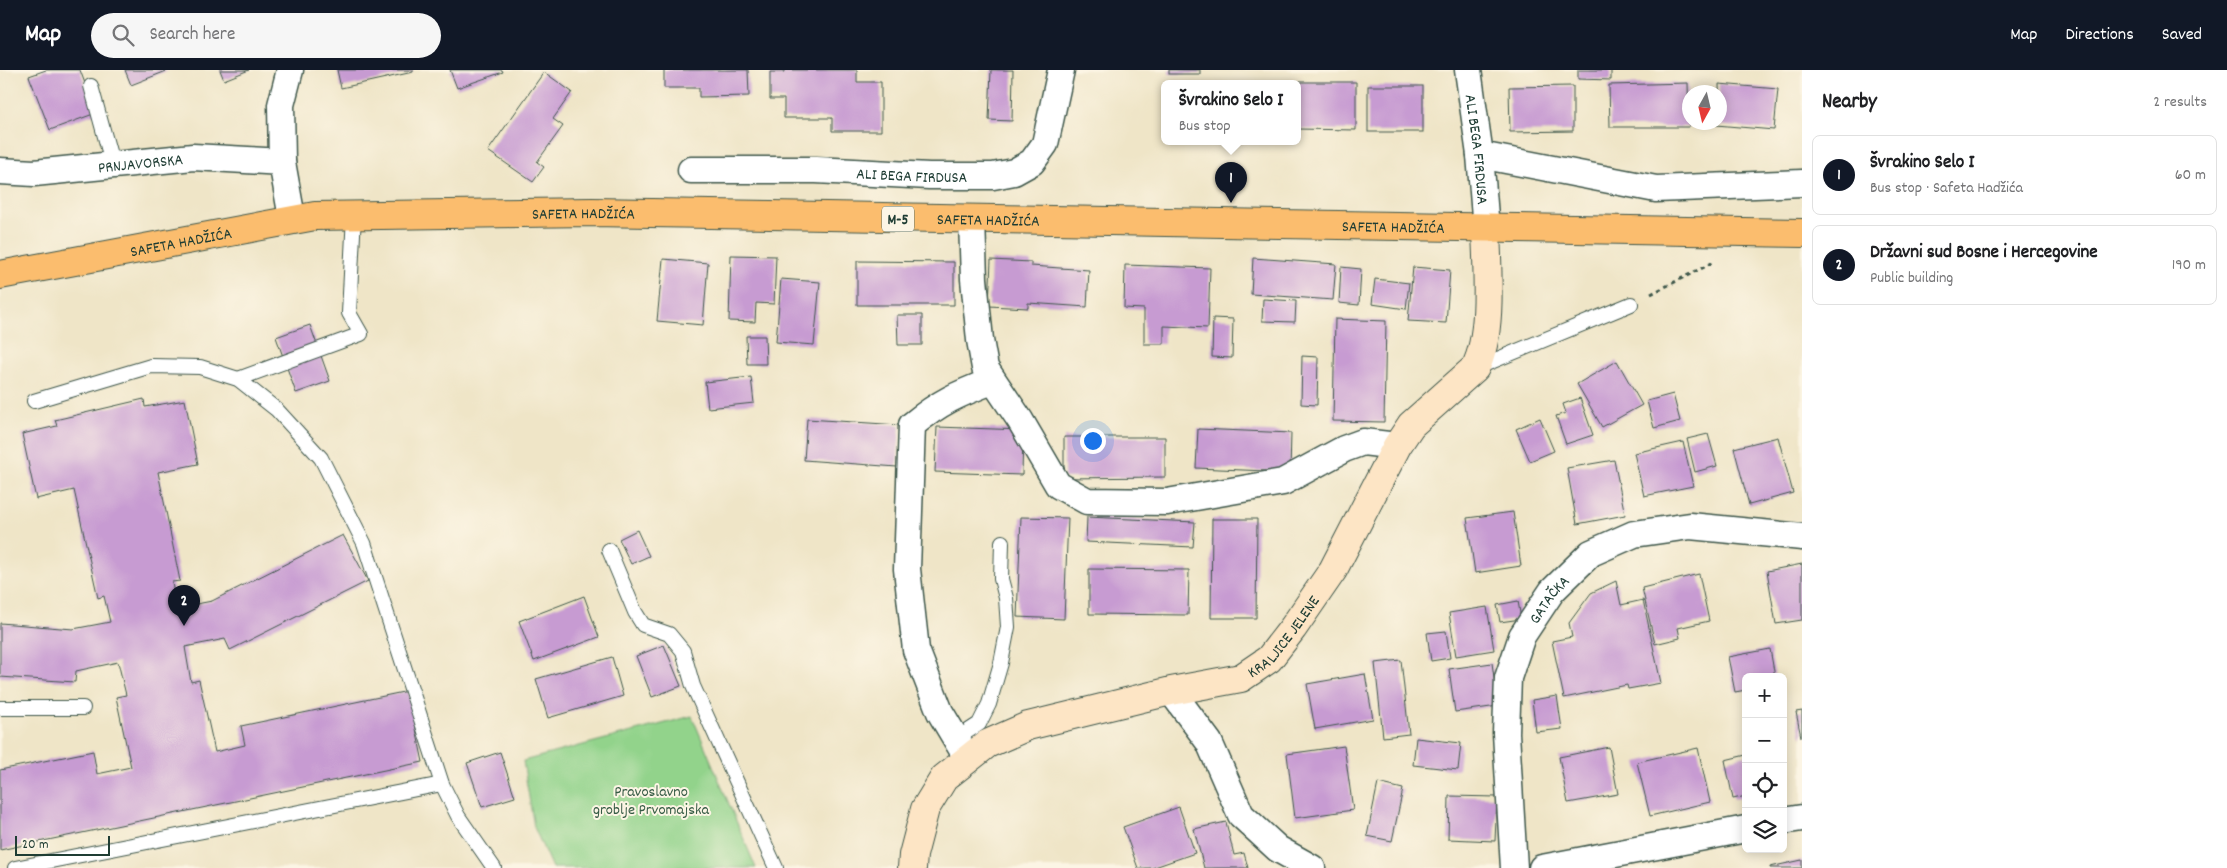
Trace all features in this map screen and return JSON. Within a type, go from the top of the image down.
[{"type":"main road","name":"SAFETA HADŽIĆA","points":[[0,275],[292,218],[354,215],[592,212],[1802,233]]},
{"type":"main road","points":[[1475,368],[1480,359],[1484,333],[1488,283],[1486,228]]},
{"type":"main road","name":"KRALJICE JELENE","points":[[912,868],[913,855],[925,810],[962,749],[986,744],[1028,726],[1171,691],[1241,678],[1269,659],[1333,570],[1397,446],[1411,425],[1475,368]]},
{"type":"street","points":[[290,70],[281,105],[282,162],[292,218]]},
{"type":"street","name":"ALI BEGA FIRDUSA","points":[[691,170],[816,170],[929,176],[993,176],[1014,172],[1032,162],[1045,144],[1061,70]]},
{"type":"street","name":"ALI BEGA FIRDUSA","points":[[1468,70],[1480,155],[1486,228]]},
{"type":"street","points":[[1480,155],[1656,189],[1802,183]]},
{"type":"street","name":"PRNJAVORSKA","points":[[0,171],[34,173],[194,157],[282,162]]},
{"type":"street","points":[[972,220],[974,279],[980,340],[985,368],[1020,420],[1058,485],[1087,501],[1176,501],[1283,482],[1344,449],[1364,442],[1397,446]]},
{"type":"street","points":[[962,749],[940,712],[916,650],[907,569],[912,425],[931,409],[952,396],[992,381]]},
{"type":"street","name":"GATAČKA","points":[[1514,868],[1506,733],[1508,678],[1522,636],[1552,591],[1591,553],[1634,534],[1690,526],[1802,537]]},
{"type":"street","points":[[1171,691],[1209,742],[1241,815],[1278,849],[1312,868]]},
{"type":"street","points":[[1787,820],[1802,818]]},
{"type":"street","points":[[1542,868],[1742,829]]},
{"type":"lane","points":[[91,86],[113,166]]},
{"type":"lane","points":[[238,379],[362,334],[349,313],[354,215]]},
{"type":"lane","points":[[1475,368],[1630,304]]},
{"type":"lane","points":[[34,401],[151,366],[200,367],[238,379],[277,410],[321,458],[364,543],[442,784],[458,816],[494,868]]},
{"type":"lane","points":[[962,749],[979,724],[989,704],[1001,663],[1008,627],[1006,598],[1001,579],[1002,542]]},
{"type":"lane","points":[[609,550],[634,612],[643,625],[669,634],[683,651],[693,686],[776,868]]},
{"type":"lane","points":[[0,708],[83,708]]},
{"type":"lane","points":[[15,868],[442,784]]},
{"type":"path","points":[[1630,304],[1719,259]]},
{"type":"green space","name":"Pravoslavno groblje Prvomajska","points":[[692,716],[756,868],[552,868],[534,827],[523,761]]},
{"type":"building","points":[[46,70],[80,70],[96,113],[50,130],[29,76]]},
{"type":"building","points":[[125,70],[169,70],[131,85]]},
{"type":"building","points":[[220,70],[249,70],[224,80]]},
{"type":"building","points":[[337,70],[413,70],[413,72],[341,88]]},
{"type":"building","points":[[450,70],[502,70],[503,72],[457,88]]},
{"type":"building","points":[[664,70],[748,70],[749,96],[699,97],[699,88],[664,88]]},
{"type":"building","points":[[784,70],[857,70],[857,82],[881,82],[881,131],[832,131],[832,118],[784,118],[784,99],[770,99],[770,72],[784,72]]},
{"type":"building","points":[[991,70],[1013,70],[1012,121],[989,120]]},
{"type":"building","points":[[1169,70],[1200,70],[1200,74],[1169,74]]},
{"type":"building","points":[[1578,70],[1611,70],[1611,80],[1578,79]]},
{"type":"building","points":[[544,72],[572,92],[553,119],[563,126],[537,162],[544,167],[533,182],[488,151]]},
{"type":"building","points":[[1301,82],[1356,82],[1356,130],[1301,129]]},
{"type":"building","points":[[1688,83],[1688,85],[1682,85],[1682,127],[1610,127],[1609,85]]},
{"type":"building","points":[[1719,84],[1778,89],[1774,130],[1727,126],[1727,85]]},
{"type":"building","points":[[1368,86],[1423,86],[1423,132],[1368,132]]},
{"type":"building","points":[[1573,86],[1573,131],[1510,132],[1509,87]]},
{"type":"building","points":[[731,255],[776,256],[774,304],[756,303],[755,322],[729,321]]},
{"type":"building","points":[[1253,258],[1336,264],[1333,300],[1251,294]]},
{"type":"building","points":[[663,259],[708,263],[703,325],[657,321]]},
{"type":"building","points":[[991,260],[1031,262],[1031,266],[1089,270],[1087,307],[1028,303],[1028,308],[989,306]]},
{"type":"building","points":[[857,261],[954,262],[954,305],[857,305]]},
{"type":"building","points":[[1125,265],[1210,268],[1208,328],[1164,326],[1164,344],[1144,344],[1144,309],[1124,308]]},
{"type":"building","points":[[1341,267],[1361,269],[1359,305],[1339,303]]},
{"type":"building","points":[[1413,267],[1450,270],[1446,323],[1408,321]]},
{"type":"building","points":[[781,279],[820,282],[814,345],[776,342]]},
{"type":"building","points":[[1375,279],[1409,283],[1406,309],[1372,304]]},
{"type":"building","points":[[1263,299],[1296,301],[1295,322],[1262,321]]},
{"type":"building","points":[[897,315],[922,315],[922,345],[898,345]]},
{"type":"building","points":[[1213,318],[1233,319],[1232,358],[1212,357]]},
{"type":"building","points":[[1335,319],[1386,321],[1384,422],[1333,421]]},
{"type":"building","points":[[310,325],[330,381],[296,393],[276,337]]},
{"type":"building","points":[[746,336],[765,336],[766,364],[747,364]]},
{"type":"building","points":[[1302,356],[1318,357],[1317,405],[1301,404]]},
{"type":"building","points":[[1617,361],[1642,405],[1602,427],[1577,384]]},
{"type":"building","points":[[751,377],[754,403],[708,408],[705,382]]},
{"type":"building","points":[[1673,394],[1680,421],[1654,428],[1647,401]]},
{"type":"building","points":[[1580,398],[1593,435],[1566,444],[1556,416],[1566,413],[1563,404]]},
{"type":"building","points":[[144,399],[145,407],[185,400],[198,464],[158,472],[180,581],[172,582],[176,608],[212,601],[343,535],[368,581],[230,650],[225,639],[185,647],[191,682],[199,680],[215,752],[245,745],[241,726],[408,691],[423,762],[0,850],[0,770],[93,751],[97,774],[131,767],[116,697],[126,695],[118,662],[76,671],[75,682],[0,677],[0,623],[73,629],[110,622],[104,596],[98,598],[74,490],[36,499],[22,434],[57,426],[55,420]]},
{"type":"building","points":[[1540,418],[1554,451],[1530,461],[1516,429]]},
{"type":"building","points":[[807,419],[900,425],[897,467],[804,460]]},
{"type":"building","points":[[937,427],[1023,430],[1022,475],[935,472]]},
{"type":"building","points":[[1198,429],[1291,433],[1290,472],[1196,468]]},
{"type":"building","points":[[1708,434],[1717,466],[1695,472],[1687,439]]},
{"type":"building","points":[[1064,437],[1165,437],[1165,477],[1064,478]]},
{"type":"building","points":[[1778,437],[1793,493],[1749,505],[1734,448]]},
{"type":"building","points":[[1683,442],[1693,486],[1644,496],[1634,453]]},
{"type":"building","points":[[1614,460],[1625,515],[1577,524],[1567,468]]},
{"type":"building","points":[[1513,512],[1521,566],[1475,573],[1467,518]]},
{"type":"building","points":[[1021,517],[1068,518],[1064,619],[1017,617]]},
{"type":"building","points":[[1087,517],[1195,522],[1193,547],[1086,542]]},
{"type":"building","points":[[1212,519],[1257,519],[1256,618],[1211,618]]},
{"type":"building","points":[[637,530],[649,556],[631,564],[619,539]]},
{"type":"building","points":[[1802,564],[1802,620],[1776,624],[1767,571]]},
{"type":"building","points":[[1089,569],[1189,570],[1188,615],[1089,614]]},
{"type":"building","points":[[1699,574],[1709,621],[1678,628],[1680,638],[1655,644],[1642,588]]},
{"type":"building","points":[[1616,581],[1621,605],[1643,600],[1661,683],[1628,689],[1627,685],[1564,698],[1552,641],[1572,637],[1569,623],[1591,593]]},
{"type":"building","points":[[584,596],[599,637],[534,661],[519,621]]},
{"type":"building","points":[[1518,601],[1521,619],[1500,622],[1497,605]]},
{"type":"building","points":[[1487,607],[1494,650],[1456,656],[1449,613]]},
{"type":"building","points":[[1446,631],[1450,658],[1431,661],[1427,633]]},
{"type":"building","points":[[664,645],[681,686],[652,697],[636,656]]},
{"type":"building","points":[[1770,649],[1774,673],[1742,673],[1742,691],[1735,692],[1728,657]]},
{"type":"building","points":[[612,657],[623,696],[548,718],[536,679]]},
{"type":"building","points":[[1401,660],[1409,734],[1383,737],[1375,663]]},
{"type":"building","points":[[1492,663],[1498,706],[1455,712],[1449,669]]},
{"type":"building","points":[[1365,674],[1373,719],[1315,729],[1307,684]]},
{"type":"building","points":[[1557,696],[1562,729],[1536,732],[1532,700]]},
{"type":"building","points":[[1802,711],[1802,737],[1801,737],[1796,712]]},
{"type":"building","points":[[1416,738],[1461,743],[1458,770],[1413,765]]},
{"type":"building","points":[[1344,746],[1353,810],[1295,818],[1287,754]]},
{"type":"building","points":[[1609,747],[1618,794],[1568,803],[1559,757]]},
{"type":"building","points":[[1698,748],[1710,802],[1650,816],[1637,762]]},
{"type":"building","points":[[500,752],[515,797],[482,807],[467,763]]},
{"type":"building","points":[[1742,756],[1742,797],[1733,799],[1725,760]]},
{"type":"building","points":[[1378,783],[1403,789],[1392,841],[1367,836]]},
{"type":"building","points":[[1449,796],[1497,797],[1495,841],[1448,839]]},
{"type":"building","points":[[1179,807],[1195,853],[1152,868],[1138,868],[1123,827]]},
{"type":"building","points":[[1226,822],[1234,855],[1244,853],[1248,868],[1204,868],[1194,829]]},
{"type":"building","points":[[1802,860],[1802,868],[1770,868],[1770,867]]},
{"type":"place","name":"Švrakino Selo I","points":[[1231,203]]},
{"type":"place","name":"Državni sud Bosne i Hercegovine","points":[[184,626]]}]
